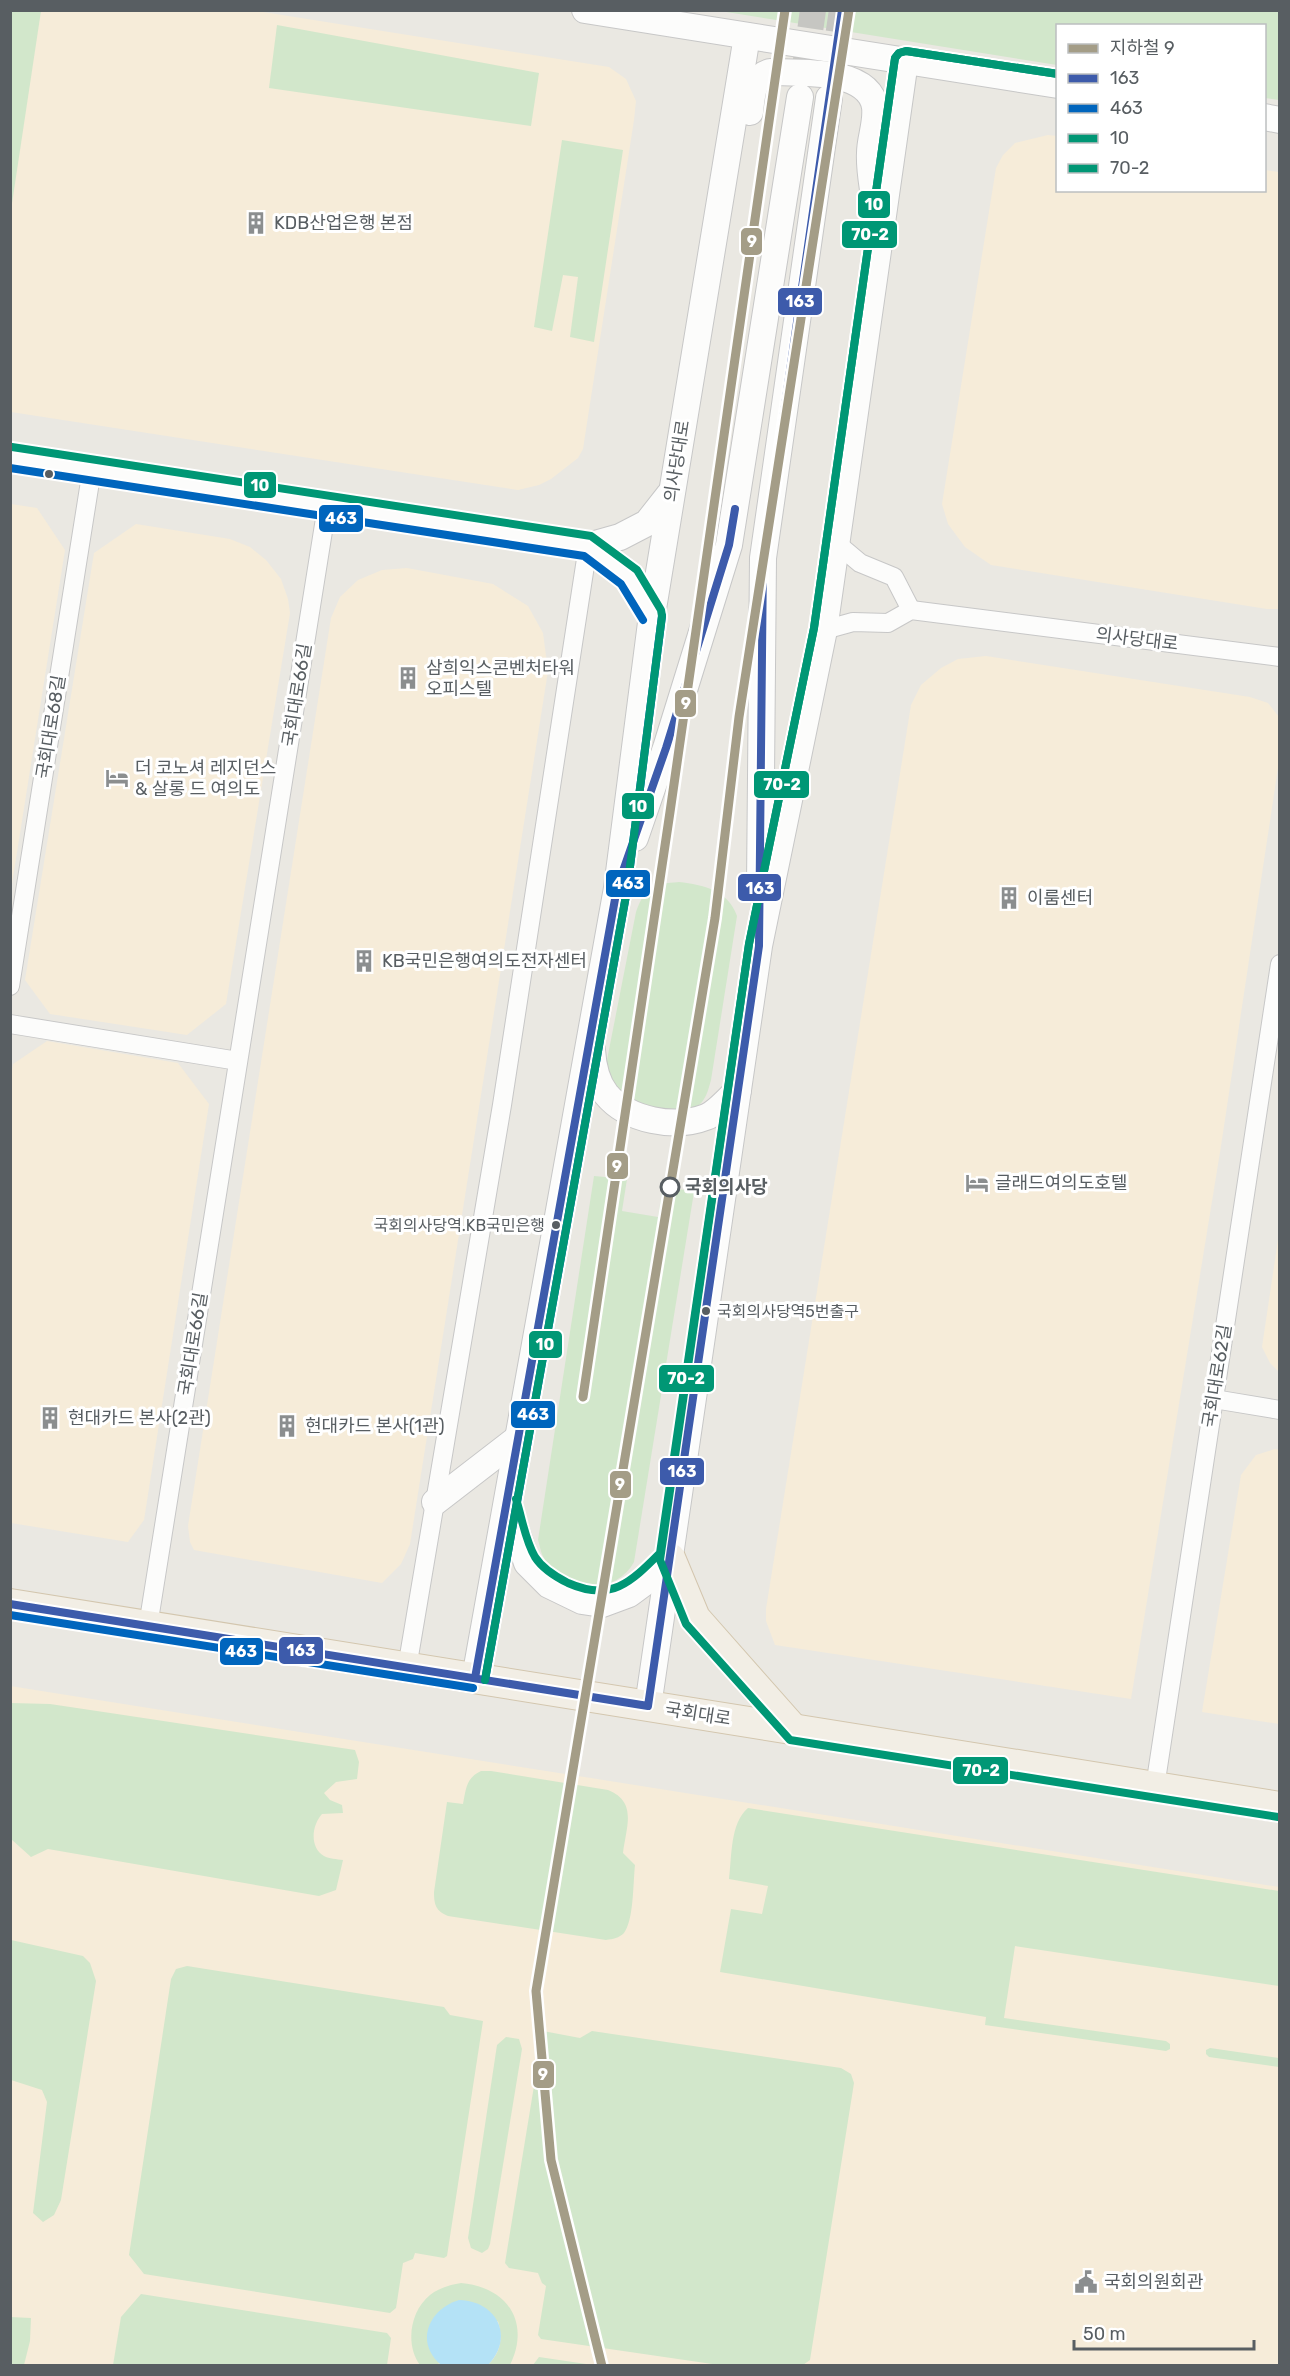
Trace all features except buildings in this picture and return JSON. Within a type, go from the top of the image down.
[{"type":"main road","points":[[585,10],[1056,85]]},
{"type":"main road","name":"의사당대로","points":[[475,1678],[617,888],[652,615],[747,36]]},
{"type":"main road","points":[[648,1706],[759,946],[824,630],[905,61]]},
{"type":"main road","points":[[719,206],[747,129],[754,85],[758,79],[770,72],[820,74],[859,82],[872,97],[875,107],[875,123],[869,152],[879,240]]},
{"type":"main road","name":"의사당대로","points":[[617,888],[666,748],[729,545],[800,97]]},
{"type":"main road","points":[[759,946],[763,558],[829,98]]},
{"type":"main road","points":[[10,457],[588,546],[620,537],[647,523],[672,492]]},
{"type":"main road","points":[[588,546],[629,577],[652,615]]},
{"type":"main road","points":[[590,1038],[594,1071],[606,1094],[627,1112],[656,1121],[685,1122],[708,1116],[738,1090]]},
{"type":"main road","points":[[435,1502],[518,1438]]},
{"type":"main road","points":[[507,1503],[527,1563],[549,1585],[582,1601],[602,1604],[629,1594],[648,1580],[670,1558]]},
{"type":"main road","points":[[670,1558],[695,1618],[794,1730]]},
{"type":"main road","name":"국회대로","points":[[10,1604],[1280,1807]]},
{"type":"street","name":"국회대로68길","points":[[10,986],[92,469]]},
{"type":"street","name":"국회대로66길","points":[[148,1626],[327,506]]},
{"type":"street","points":[[824,630],[853,622],[888,623],[917,611],[894,577],[861,563],[835,542]]},
{"type":"street","points":[[407,1668],[502,1105],[588,546]]},
{"type":"street","name":"의사당대로","points":[[917,611],[1280,657]]},
{"type":"street","name":"국회대로62길","points":[[1155,1788],[1280,964]]},
{"type":"street","points":[[10,1024],[238,1061]]},
{"type":"street","points":[[1214,1399],[1280,1410]]},
{"type":"shaded area","points":[[10,11],[257,11],[609,67],[626,79],[636,101],[634,120],[583,449],[578,458],[551,479],[539,485],[518,490],[11,412]]},
{"type":"shaded area","points":[[1048,135],[1056,136],[1056,192],[1266,192],[1266,170],[1279,172],[1279,609],[1267,609],[991,565],[965,547],[948,524],[942,504],[996,168],[1003,155],[1015,143]]},
{"type":"shaded area","points":[[11,504],[37,508],[65,550],[11,890]]},
{"type":"shaded area","points":[[136,524],[230,539],[250,547],[266,560],[281,579],[290,613],[226,1004],[187,1035],[50,1014],[25,980],[94,553]]},
{"type":"shaded area","points":[[407,568],[493,584],[528,606],[543,633],[548,671],[410,1544],[401,1564],[382,1583],[194,1550],[190,1542],[188,1526],[331,618],[340,597],[358,580],[382,570]]},
{"type":"shaded area","points":[[986,656],[1250,697],[1268,703],[1279,717],[1279,761],[1221,1146],[1131,1699],[775,1645],[766,1621],[766,1609],[911,705],[921,685],[941,668],[958,659]]},
{"type":"shaded area","points":[[47,1041],[178,1063],[209,1104],[144,1520],[128,1542],[11,1523],[11,1077],[13,1064]]},
{"type":"shaded area","points":[[1279,1233],[1279,1372],[1270,1363],[1262,1347]]},
{"type":"shaded area","points":[[1275,1449],[1280,1450],[1279,1724],[1202,1712],[1241,1475],[1256,1455]]},
{"type":"shaded area","points":[[10,1686],[1279,1887],[1279,2365],[11,2365]]},
{"type":"green space","points":[[10,11],[41,11],[11,210]]},
{"type":"green space","points":[[720,11],[1279,11],[1279,100],[1266,98],[1266,24],[1056,24],[1056,65]]},
{"type":"green space","points":[[277,25],[539,73],[531,126],[269,88]]},
{"type":"green space","points":[[562,140],[623,150],[594,342],[570,337],[578,277],[563,275],[552,331],[534,327]]},
{"type":"green space","points":[[679,882],[714,890],[728,900],[737,916],[709,1088],[704,1100],[695,1107],[676,1111],[642,1104],[625,1097],[615,1087],[606,1065],[636,912],[643,897],[651,888]]},
{"type":"green space","points":[[594,1176],[627,1179],[622,1211],[658,1217],[663,1186],[694,1192],[634,1562],[615,1581],[589,1586],[576,1583],[553,1569],[543,1556],[538,1540]]},
{"type":"green space","points":[[11,1703],[50,1704],[355,1750],[359,1762],[357,1779],[336,1782],[324,1793],[330,1800],[342,1805],[343,1813],[322,1814],[314,1830],[314,1842],[319,1852],[328,1858],[343,1860],[336,1890],[319,1896],[48,1849],[31,1857],[11,1839]]},
{"type":"green space","points":[[481,1771],[608,1790],[623,1801],[628,1816],[623,1853],[635,1865],[630,1919],[622,1935],[606,1940],[448,1916],[438,1910],[434,1892],[447,1802],[463,1804],[466,1789],[472,1777]]},
{"type":"green space","points":[[748,1808],[1279,1891],[1279,1986],[1015,1946],[1004,2018],[1166,2041],[1170,2044],[1170,2049],[1166,2051],[985,2025],[986,2017],[720,1972],[731,1909],[762,1914],[768,1886],[729,1879],[735,1831],[742,1814]]},
{"type":"green space","points":[[11,1940],[83,1956],[90,1963],[96,1981],[61,2200],[54,2215],[43,2222],[33,2213],[47,2102],[42,2090],[11,2080]]},
{"type":"green space","points":[[187,1966],[444,2007],[450,2015],[483,2021],[447,2256],[444,2258],[415,2253],[413,2259],[403,2263],[396,2308],[390,2313],[144,2274],[129,2255],[171,1979],[176,1969]]},
{"type":"green space","points":[[543,2031],[580,2038],[592,2031],[841,2068],[851,2074],[854,2083],[810,2360],[803,2365],[719,2365],[541,2339],[538,2335],[546,2286],[542,2283],[538,2273],[509,2268],[505,2263]]},
{"type":"green space","points":[[506,2037],[519,2039],[522,2049],[490,2244],[488,2249],[482,2253],[471,2248],[468,2238],[497,2045]]},
{"type":"green space","points":[[1210,2048],[1279,2058],[1279,2067],[1209,2057],[1206,2050]]},
{"type":"green space","points":[[461,2283],[491,2291],[511,2309],[518,2335],[510,2365],[488,2365],[500,2345],[498,2321],[438,2364],[441,2365],[420,2365],[415,2357],[411,2338],[418,2310],[433,2293],[444,2287]]},
{"type":"green space","points":[[141,2294],[387,2333],[391,2338],[387,2365],[113,2365],[121,2317]]},
{"type":"green space","points":[[10,2317],[31,2318],[30,2341],[24,2365],[11,2365]]},
{"type":"green space","points":[[539,2357],[593,2365],[533,2365]]},
{"type":"water","points":[[459,2300],[483,2307],[498,2322],[501,2332],[500,2343],[488,2365],[441,2365],[428,2346],[427,2337],[433,2318],[449,2304]]},
{"type":"tunnel","points":[[805,67],[813,10]]},
{"type":"tunnel","points":[[833,71],[842,10]]},
{"type":"metro line","name":"9","points":[[583,1397],[785,10]]},
{"type":"metro line","name":"9","points":[[602,2366],[551,2160],[536,1991],[715,918],[739,717],[849,10]]},
{"type":"transit line","name":"163","points":[[10,1604],[648,1706],[759,946],[763,558],[842,10]]},
{"type":"transit line","name":"10","points":[[516,1499],[526,1536],[535,1557],[541,1565],[568,1583],[596,1591],[608,1590],[629,1581],[660,1553],[749,944],[814,628],[895,58],[899,53],[906,51],[1056,74]]},
{"type":"transit line","name":"70-2","points":[[1056,74],[906,51],[899,53],[895,58],[814,628],[749,944],[660,1560],[686,1624],[790,1740],[1278,1817]]},
{"type":"transit line","name":"10","points":[[12,447],[591,536],[637,570],[661,610],[627,890],[485,1680]]},
{"type":"transit line","name":"463","points":[[10,468],[584,556],[621,584],[643,620]]},
{"type":"transit line","name":"163","points":[[475,1678],[617,888],[666,748],[729,545],[735,509]]},
{"type":"transit line","name":"463","points":[[485,1680],[627,890],[662,616]]},
{"type":"transit line","name":"463","points":[[10,1615],[473,1688]]},
{"type":"place","name":"KDB산업은행 본점","points":[[256,223]]},
{"type":"place","name":"삼희익스콘벤처타워 오피스텔","points":[[408,678]]},
{"type":"place","name":"더 코노셔 레지던스 & 살롱 드 여의도","points":[[117,778]]},
{"type":"place","name":"이룸센터","points":[[1009,898]]},
{"type":"place","name":"KB국민은행여의도전자센터","points":[[364,961]]},
{"type":"place","name":"글래드여의도호텔","points":[[977,1183]]},
{"type":"place","name":"국회의사당","points":[[670,1187]]},
{"type":"place","name":"국회의사당역.KB국민은행","points":[[556,1225]]},
{"type":"place","name":"국회의사당역5번출구","points":[[706,1311]]},
{"type":"place","name":"현대카드 본사(2관)","points":[[50,1418]]},
{"type":"place","name":"현대카드 본사(1관)","points":[[287,1426]]},
{"type":"place","name":"국회의원회관","points":[[1086,2282]]}]
